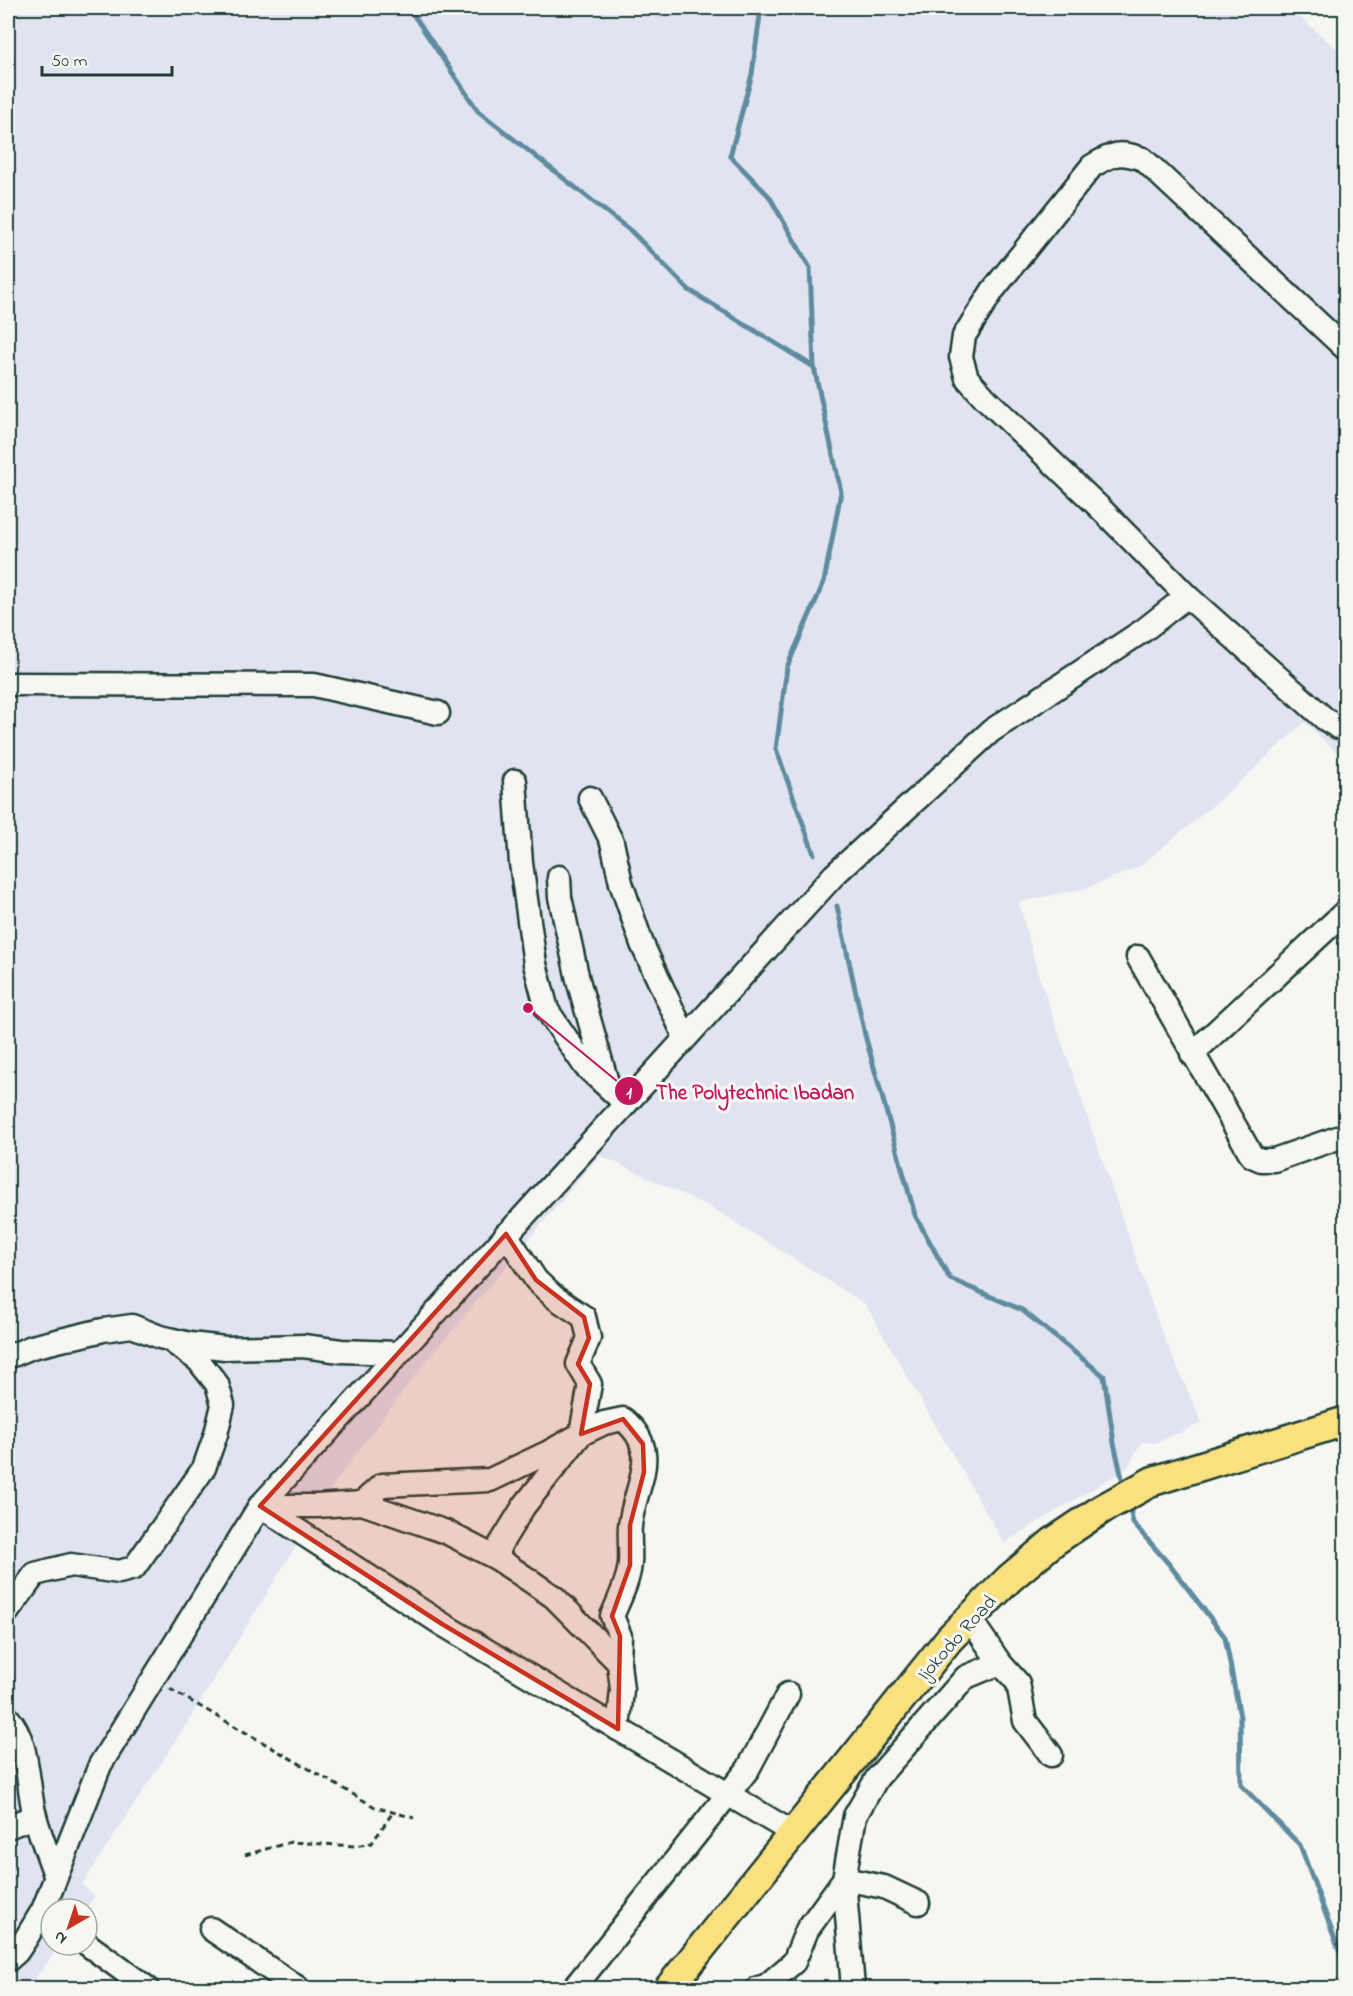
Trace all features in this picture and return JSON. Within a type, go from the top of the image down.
[{"type":"main road","name":"Ijokodo Road","points":[[669,1989],[950,1638],[1010,1578],[1053,1542],[1102,1509],[1153,1481],[1346,1421]]},
{"type":"street","points":[[1346,349],[1143,159],[1125,153],[1108,156],[1092,166],[993,290],[964,336],[961,357],[967,378],[986,399],[1098,506],[1187,596],[1325,719],[1338,727],[1346,726]]},
{"type":"street","points":[[50,1897],[55,1875],[100,1765],[260,1506],[834,874],[991,731],[1144,630],[1187,596]]},
{"type":"street","points":[[8,684],[314,685],[438,713]]},
{"type":"street","points":[[515,781],[521,863],[536,964],[547,1011],[585,1066],[625,1103]]},
{"type":"street","points":[[590,798],[612,842],[621,883],[642,944],[685,1037]]},
{"type":"street","points":[[559,877],[560,897],[578,980],[608,1087]]},
{"type":"street","points":[[1192,1054],[1346,910]]},
{"type":"street","points":[[1138,957],[1252,1156],[1261,1160],[1274,1160],[1346,1135]]},
{"type":"street","points":[[498,1559],[500,1545],[524,1506],[581,1434],[590,1384],[578,1364],[589,1338],[584,1317],[554,1297],[536,1280],[507,1234]]},
{"type":"street","points":[[8,1357],[32,1347],[103,1330],[132,1326],[170,1340],[225,1348],[303,1346],[341,1351],[398,1353]]},
{"type":"street","points":[[8,1611],[35,1574],[71,1564],[119,1572],[134,1568],[204,1468],[223,1405],[217,1384],[198,1360],[170,1340]]},
{"type":"street","points":[[362,1503],[382,1485],[490,1480],[604,1423],[623,1419],[633,1428],[643,1444],[644,1472],[630,1525],[630,1565],[612,1616],[620,1636],[619,1663],[622,1690],[618,1729]]},
{"type":"street","points":[[260,1506],[362,1503],[446,1532],[498,1559],[554,1597],[619,1663]]},
{"type":"street","points":[[260,1506],[442,1624],[793,1833]]},
{"type":"street","points":[[970,1619],[1000,1663],[1018,1683],[1025,1721],[1052,1755]]},
{"type":"street","points":[[853,1989],[844,1879],[855,1816],[877,1778],[966,1677],[1000,1663]]},
{"type":"street","points":[[574,1988],[748,1769],[788,1694]]},
{"type":"street","points":[[8,1718],[14,1725],[27,1764],[35,1816],[55,1875]]},
{"type":"street","points":[[8,1827],[35,1816]]},
{"type":"street","points":[[844,1879],[884,1887],[918,1903]]},
{"type":"street","points":[[758,1989],[766,1986],[794,1962],[807,1930],[844,1879]]},
{"type":"street","points":[[8,1960],[39,1923]]},
{"type":"street","points":[[211,1929],[298,1989]]},
{"type":"street","points":[[99,1953],[147,1989]]},
{"type":"path","points":[[153,1680],[375,1807],[414,1818]]},
{"type":"path","points":[[244,1856],[291,1842],[355,1846],[372,1843],[393,1812]]},
{"type":"highlighted area","points":[[506,1234],[536,1280],[584,1317],[589,1338],[578,1364],[590,1384],[581,1434],[623,1419],[643,1444],[644,1472],[630,1525],[630,1565],[612,1616],[620,1636],[618,1729],[442,1624],[260,1506]]},
{"type":"shaded area","points":[[8,8],[1289,8],[1345,56],[1345,761],[1305,722],[1224,796],[1139,867],[1086,888],[1019,902],[1036,967],[1160,1328],[1202,1423],[1155,1443],[1142,1442],[1127,1468],[1004,1543],[865,1304],[716,1210],[600,1155],[420,1369],[335,1482],[191,1717],[82,1885],[94,1897],[39,1897],[39,1957],[51,1957],[28,1988],[8,1988]]},
{"type":"waterway","points":[[409,8],[478,111],[632,232],[689,290],[814,367]]},
{"type":"waterway","points":[[761,8],[752,74],[730,156],[769,196],[810,268],[814,367],[841,492],[824,582],[787,667],[776,749],[814,854]]},
{"type":"waterway","points":[[837,906],[865,1035],[915,1215],[950,1279],[1022,1310],[1104,1376],[1114,1443],[1124,1487]]},
{"type":"waterway","points":[[1129,1504],[1133,1523],[1168,1563],[1225,1637],[1240,1717],[1241,1785],[1300,1845],[1346,1969]]},
{"type":"place","name":"The Polytechnic Ibadan","points":[[528,1008]]}]
